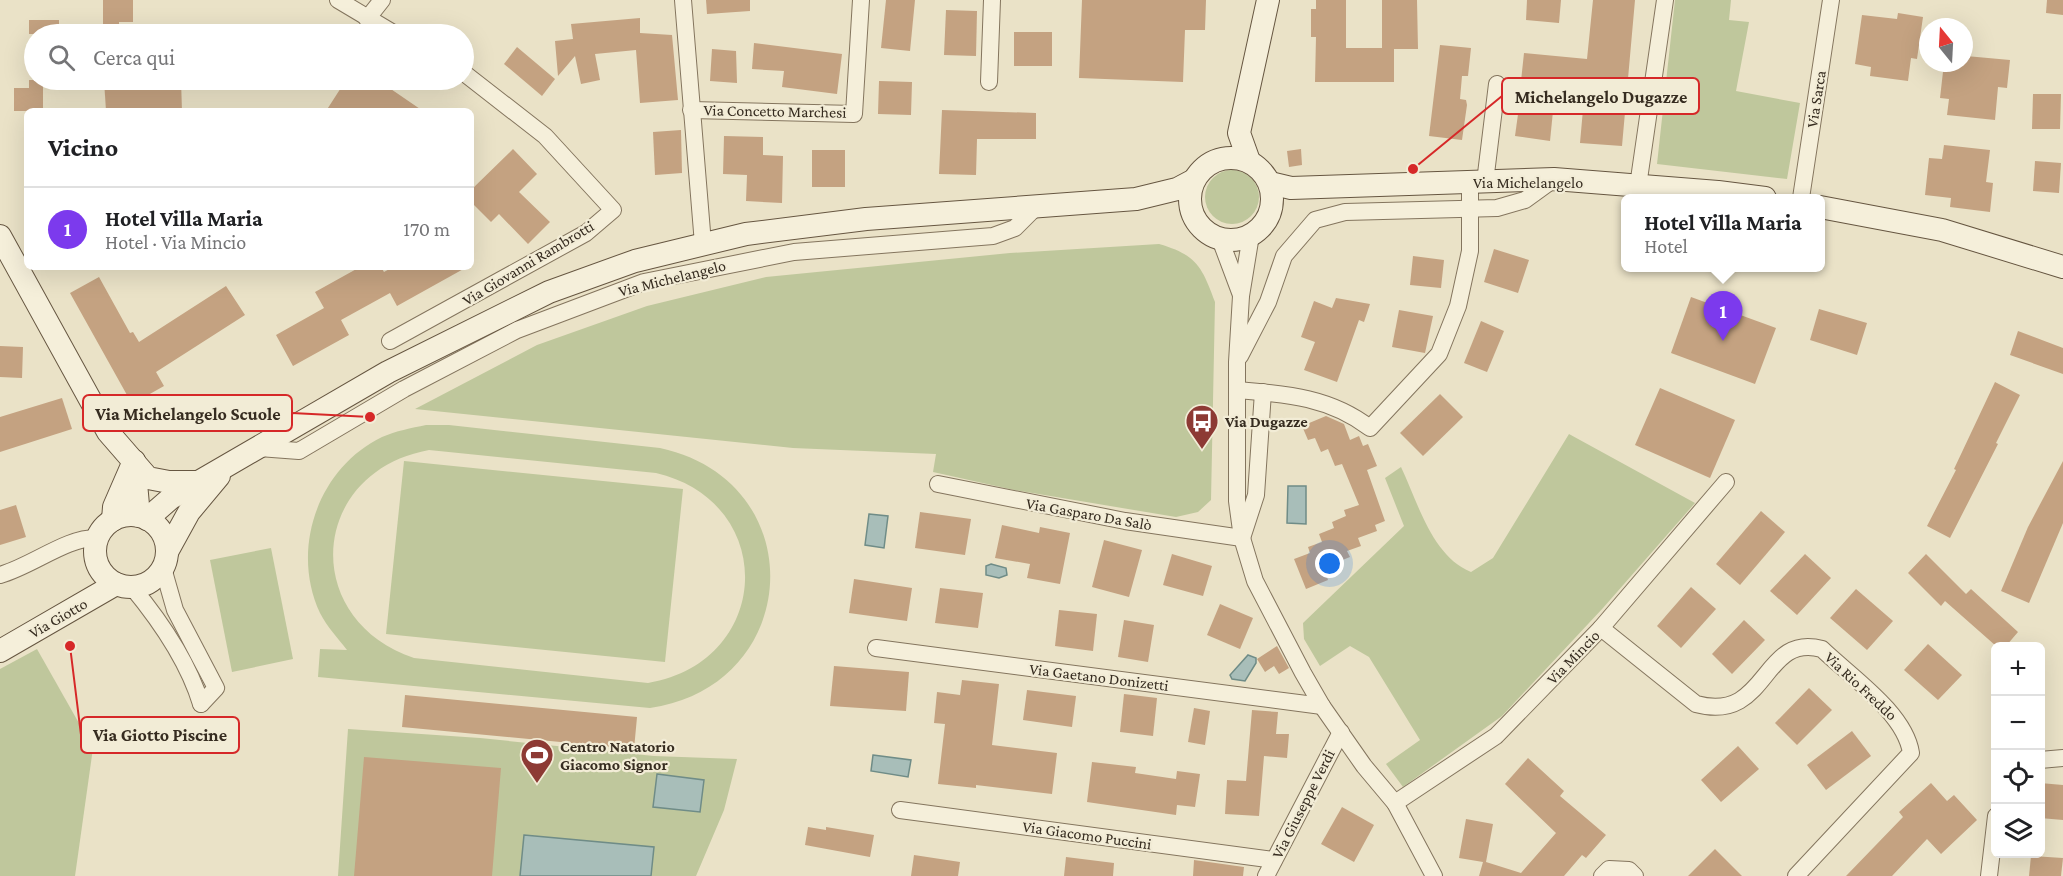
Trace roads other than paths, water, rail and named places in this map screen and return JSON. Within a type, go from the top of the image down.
[{"type":"street","points":[[338,0],[377,24]]},
{"type":"street","points":[[368,19],[382,0]]},
{"type":"street","points":[[683,0],[703,244]]},
{"type":"street","name":"Via Concetto Marchesi","points":[[691,110],[854,114],[861,0]]},
{"type":"street","points":[[989,82],[992,0]]},
{"type":"street","points":[[1249,161],[1226,158],[1215,161],[1206,165],[1194,180],[1190,191],[1192,213],[1203,229],[1220,239],[1241,239],[1251,235],[1266,221],[1271,211],[1272,192],[1269,183],[1265,174],[1249,161],[1239,133],[1268,0]]},
{"type":"street","points":[[1638,186],[1665,0]]},
{"type":"street","name":"Via Sarca","points":[[1802,194],[1831,0]]},
{"type":"street","name":"Via Giovanni Rambrotti","points":[[390,341],[586,233],[613,210],[545,136],[474,81]]},
{"type":"street","points":[[1237,390],[1296,395],[1327,402],[1370,428],[1439,354],[1458,306],[1470,251],[1468,208],[1477,182],[1497,84]]},
{"type":"street","points":[[1215,161],[1245,100]]},
{"type":"street","points":[[1237,362],[1268,302],[1284,256],[1315,220],[1345,212],[1497,208],[1525,200],[1554,179]]},
{"type":"street","name":"Via Michelangelo","points":[[1269,183],[1291,188],[1554,179],[1723,194]]},
{"type":"street","name":"Via Michelangelo","points":[[143,518],[171,498],[388,372],[549,292],[635,261],[746,234],[866,219],[1039,204],[1136,199],[1177,189],[1194,180]]},
{"type":"street","name":"Via Michelangelo","points":[[1271,211],[1326,187]]},
{"type":"street","name":"Via Michelangelo","points":[[1136,199],[1192,213]]},
{"type":"street","name":"Via Michelangelo","points":[[259,448],[299,451],[404,389],[517,330],[644,282],[794,252],[993,236],[1015,228],[1039,204]]},
{"type":"street","points":[[1825,208],[1942,230],[2063,267]]},
{"type":"street","points":[[1251,235],[1241,296],[1237,362],[1237,501],[1242,538],[1255,581],[1322,706],[1395,803],[1434,876]]},
{"type":"street","points":[[0,236],[108,432],[148,478],[169,482],[198,482]]},
{"type":"street","points":[[1220,239],[1241,296]]},
{"type":"street","points":[[1242,538],[1256,495],[1263,392]]},
{"type":"street","points":[[134,461],[143,518]]},
{"type":"street","points":[[113,520],[114,507],[134,461]]},
{"type":"street","name":"Via Michelangelo","points":[[165,560],[189,512],[228,465]]},
{"type":"street","name":"Via Mincio","points":[[1395,803],[1496,736],[1601,628],[1726,482]]},
{"type":"street","name":"Via Gasparo Da Salò","points":[[938,484],[1125,521],[1242,538]]},
{"type":"street","points":[[121,517],[143,518],[162,533],[175,610],[216,688],[201,704],[196,689],[159,618],[124,586],[107,579],[95,560],[97,538],[104,527],[121,517]]},
{"type":"street","points":[[0,575],[19,570],[80,538],[97,538]]},
{"type":"street","points":[[124,586],[150,582],[165,560]]},
{"type":"street","name":"Via Giotto","points":[[0,651],[124,586]]},
{"type":"street","name":"Via Rio Freddo","points":[[1601,628],[1696,704],[1714,709],[1728,708],[1744,700],[1780,658],[1796,648],[1808,645],[1822,649],[1900,722],[1910,741],[1911,753],[1796,876]]},
{"type":"street","name":"Via Gaetano Donizetti","points":[[876,648],[1322,706]]},
{"type":"street","name":"Via Giuseppe Verdi","points":[[1266,876],[1341,732]]},
{"type":"street","points":[[2045,760],[2063,758]]},
{"type":"street","name":"Via Giacomo Puccini","points":[[900,810],[1274,860]]},
{"type":"street","points":[[1989,876],[1991,856]]},
{"type":"street","points":[[1602,876],[1609,869],[1629,870],[1635,876]]},
{"type":"water","points":[[1288,486],[1306,486],[1306,524],[1287,523]]},
{"type":"water","points":[[869,514],[888,516],[884,548],[865,545]]},
{"type":"water","points":[[991,564],[1006,568],[1007,575],[999,578],[986,575],[986,566]]},
{"type":"water","points":[[1248,655],[1256,658],[1256,663],[1245,681],[1232,679],[1230,675]]},
{"type":"water","points":[[873,755],[911,760],[908,777],[871,771]]},
{"type":"water","points":[[657,774],[704,780],[700,812],[653,807]]},
{"type":"water","points":[[524,835],[654,847],[651,876],[520,876]]},
{"type":"place","name":"Michelangelo Dugazze","points":[[1413,169]]},
{"type":"place","name":"Hotel Villa Maria","points":[[1723,341]]},
{"type":"place","name":"Via Michelangelo Scuole","points":[[370,417]]},
{"type":"place","name":"Via Dugazze","points":[[1202,450]]},
{"type":"place","name":"Via Giotto Piscine","points":[[70,646]]},
{"type":"place","name":"Centro Natatorio Giacomo Signor","points":[[537,784]]}]
